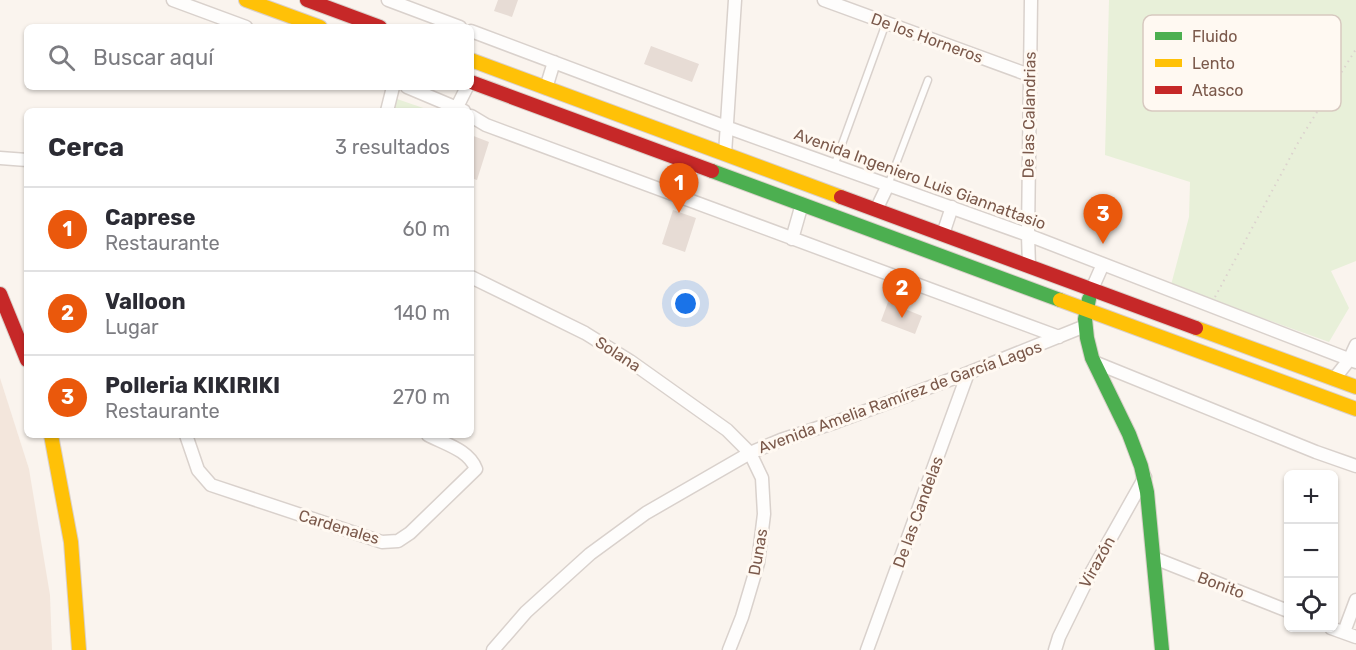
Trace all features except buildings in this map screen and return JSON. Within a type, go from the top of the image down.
[{"type":"main road","points":[[246,0],[312,24]]},
{"type":"main road","points":[[307,0],[372,24]]},
{"type":"main road","points":[[474,61],[1356,387]]},
{"type":"main road","points":[[474,83],[1356,409]]},
{"type":"main road","points":[[1092,289],[1085,309],[1087,346],[1135,448],[1151,504],[1162,650]]},
{"type":"main road","points":[[0,294],[24,353]]},
{"type":"main road","points":[[52,438],[64,491],[73,552],[78,601],[79,650]]},
{"type":"street","points":[[174,0],[238,24]]},
{"type":"street","points":[[388,0],[452,24]]},
{"type":"street","points":[[725,154],[729,128],[735,0]]},
{"type":"street","name":"De los Horneros","points":[[824,0],[1029,75]]},
{"type":"street","name":"De las Calandrias","points":[[1029,266],[1031,0]]},
{"type":"street","name":"Avenida Ingeniero Luis Giannattasio","points":[[474,32],[729,128],[1028,234],[1352,361]]},
{"type":"street","points":[[546,88],[554,62]]},
{"type":"street","points":[[388,108],[392,90]]},
{"type":"street","points":[[414,90],[454,108]]},
{"type":"street","points":[[459,108],[466,90]]},
{"type":"street","points":[[474,118],[486,125],[1059,338]]},
{"type":"street","points":[[0,158],[24,160]]},
{"type":"street","points":[[682,198],[694,164]]},
{"type":"street","points":[[876,210],[888,185]]},
{"type":"street","points":[[792,238],[802,204]]},
{"type":"street","points":[[943,234],[952,207]]},
{"type":"street","points":[[1092,289],[1103,264]]},
{"type":"street","name":"Solana","points":[[474,278],[585,333],[630,361],[727,430],[750,453]]},
{"type":"street","name":"Avenida Amelia Ramírez de García Lagos","points":[[493,650],[526,612],[590,554],[645,513],[750,453],[968,374],[1085,326]]},
{"type":"street","points":[[1334,379],[1352,361],[1356,345]]},
{"type":"street","points":[[1094,362],[1356,466]]},
{"type":"street","name":"De las Candelas","points":[[867,650],[968,374]]},
{"type":"street","name":"Cardenales","points":[[187,438],[198,470],[211,485],[382,542],[398,541],[410,532],[476,469],[472,460],[465,454],[434,438]]},
{"type":"street","name":"Dunas","points":[[729,650],[742,617],[758,563],[764,514],[762,478],[750,453]]},
{"type":"street","name":"Virazón","points":[[1055,650],[1086,582],[1145,477]]},
{"type":"street","name":"Bonito","points":[[1154,558],[1284,609]]},
{"type":"street","points":[[1350,635],[1356,600]]},
{"type":"lane","points":[[834,166],[886,23]]},
{"type":"lane","points":[[888,185],[928,80]]},
{"type":"path","points":[[1341,73],[1356,49]]},
{"type":"path","points":[[1210,307],[1299,141],[1318,111]]},
{"type":"shaded area","points":[[0,378],[29,469],[50,595],[52,650],[0,650]]},
{"type":"green space","points":[[1109,0],[1356,0],[1356,261],[1331,271],[1349,308],[1329,342],[1171,285],[1189,217],[1190,182],[1105,155]]},
{"type":"green space","points":[[397,99],[423,108],[395,108]]},
{"type":"traffic: fast","points":[[712,171],[1060,300]]},
{"type":"traffic: fast","points":[[1089,299],[1085,319],[1092,358],[1129,434],[1141,466],[1147,492],[1162,650]]},
{"type":"traffic: slow","points":[[246,0],[312,24]]},
{"type":"traffic: slow","points":[[474,61],[841,197]]},
{"type":"traffic: slow","points":[[1060,300],[1356,409]]},
{"type":"traffic: slow","points":[[1196,328],[1356,387]]},
{"type":"traffic: slow","points":[[52,438],[71,542],[79,650]]},
{"type":"traffic: jam","points":[[307,0],[372,24]]},
{"type":"traffic: jam","points":[[474,83],[712,171]]},
{"type":"traffic: jam","points":[[841,197],[1196,328]]},
{"type":"traffic: jam","points":[[0,294],[24,353]]},
{"type":"place","name":"Caprese","points":[[679,213]]},
{"type":"place","name":"Polleria KIKIRIKI","points":[[1103,244]]},
{"type":"place","name":"Valloon","points":[[902,318]]}]
